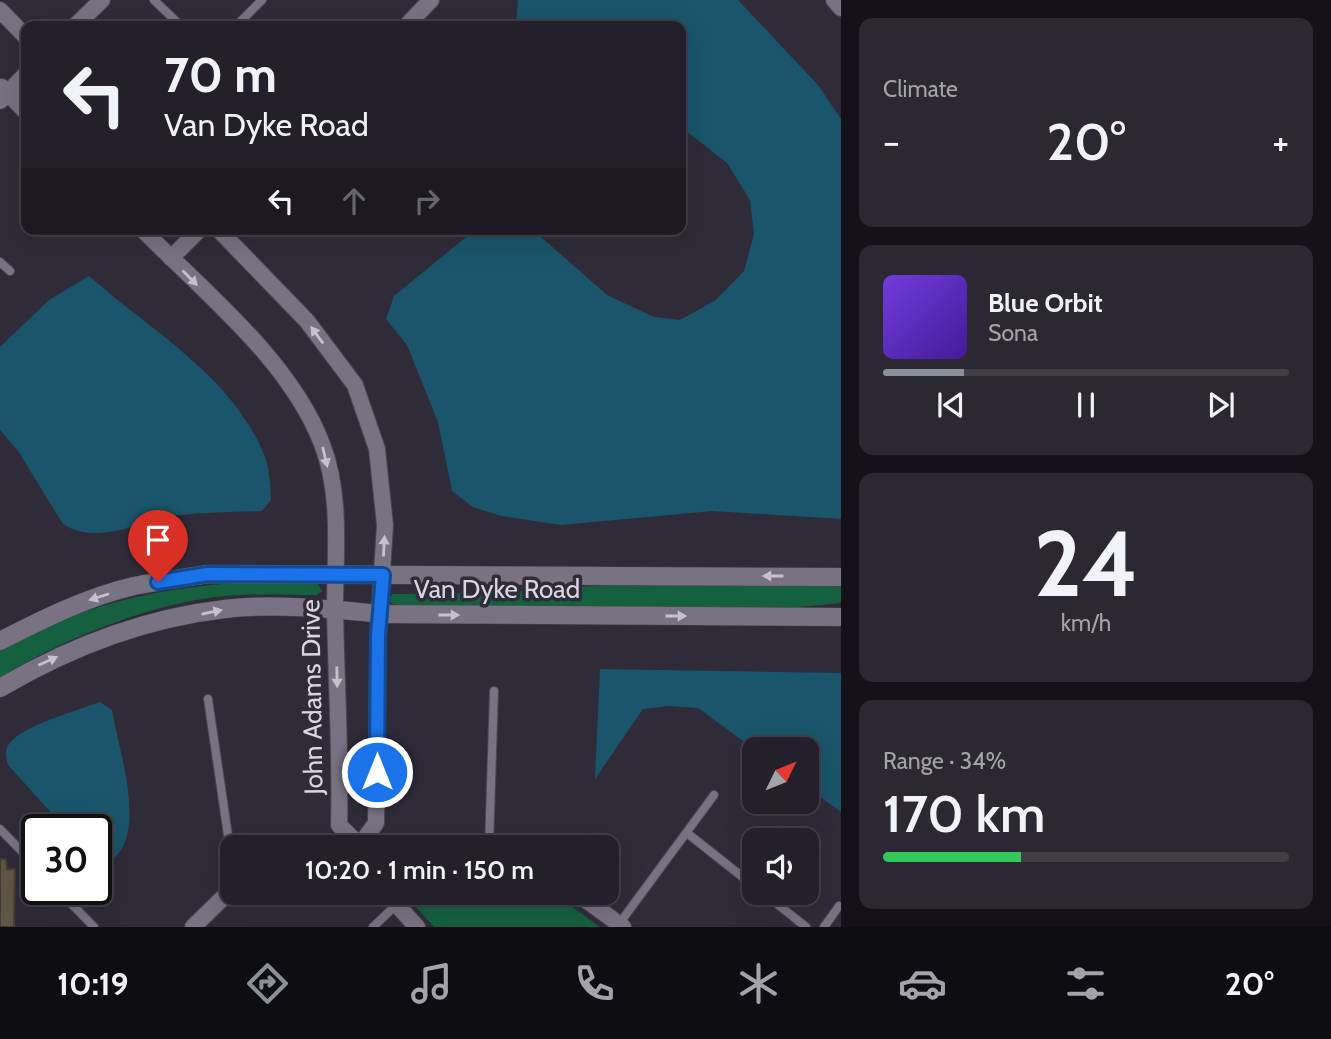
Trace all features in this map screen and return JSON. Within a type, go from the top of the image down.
[{"type":"street","points":[[80,21],[102,0]]},
{"type":"street","points":[[411,21],[431,0]]},
{"type":"street","points":[[834,0],[841,8]]},
{"type":"street","points":[[0,10],[21,32]]},
{"type":"street","points":[[21,78],[3,93],[21,108]]},
{"type":"street","name":"John Adams Drive","points":[[148,235],[271,360],[302,404],[323,444],[332,487],[339,825],[349,835]]},
{"type":"street","points":[[171,258],[194,235]]},
{"type":"street","points":[[224,235],[307,321],[355,385],[377,449],[385,525],[380,614],[376,823],[368,835]]},
{"type":"street","name":"Van Dyke Road","points":[[0,642],[50,615],[133,586],[208,574],[841,577]]},
{"type":"street","name":"Van Dyke Road","points":[[0,688],[41,664],[75,649],[157,624],[226,609],[335,609],[380,614],[841,617]]},
{"type":"street","points":[[193,927],[220,901]]},
{"type":"street","points":[[396,905],[417,927]]},
{"type":"street","points":[[593,905],[621,925]]},
{"type":"lane","points":[[154,0],[176,21]]},
{"type":"lane","points":[[241,21],[262,0]]},
{"type":"lane","points":[[0,262],[10,271]]},
{"type":"lane","points":[[489,835],[494,691]]},
{"type":"lane","points":[[208,699],[228,835]]},
{"type":"lane","points":[[621,925],[714,795]]},
{"type":"lane","points":[[0,829],[21,851]]},
{"type":"lane","points":[[687,833],[742,877]]},
{"type":"lane","points":[[73,905],[94,927]]},
{"type":"lane","points":[[373,927],[386,905]]},
{"type":"lane","points":[[778,905],[806,927]]},
{"type":"lane","points":[[824,927],[839,906]]},
{"type":"green space","points":[[300,581],[318,584],[322,591],[317,595],[215,597],[161,608],[76,638],[0,678],[0,649],[72,616],[109,604],[145,595],[220,584]]},
{"type":"green space","points":[[635,583],[841,585],[841,603],[778,609],[414,607],[392,604],[389,598],[393,594],[491,593]]},
{"type":"green space","points":[[414,905],[570,905],[600,927],[434,927]]},
{"type":"water","points":[[518,0],[738,0],[818,85],[841,119],[841,519],[713,511],[561,525],[501,516],[473,507],[452,491],[438,422],[407,345],[386,319],[394,296],[469,235],[539,235],[607,295],[654,317],[680,320],[716,300],[744,271],[754,234],[750,200],[727,163],[686,131],[686,21],[516,21]]},
{"type":"water","points":[[89,276],[188,357],[233,402],[251,428],[267,462],[271,500],[262,511],[179,515],[105,533],[76,530],[63,524],[18,451],[0,430],[0,347],[49,300]]},
{"type":"water","points":[[600,669],[841,673],[841,812],[819,796],[819,737],[742,737],[742,740],[698,708],[668,706],[643,709],[595,779]]},
{"type":"water","points":[[100,702],[112,710],[128,788],[129,809],[124,845],[114,858],[112,814],[52,814],[8,765],[6,749],[15,737],[51,719]]},
{"type":"building","points":[[0,859],[6,859],[7,869],[15,869],[14,927],[0,927]]},
{"type":"route","points":[[158,582],[208,574],[383,575],[378,636],[377,772]]}]
